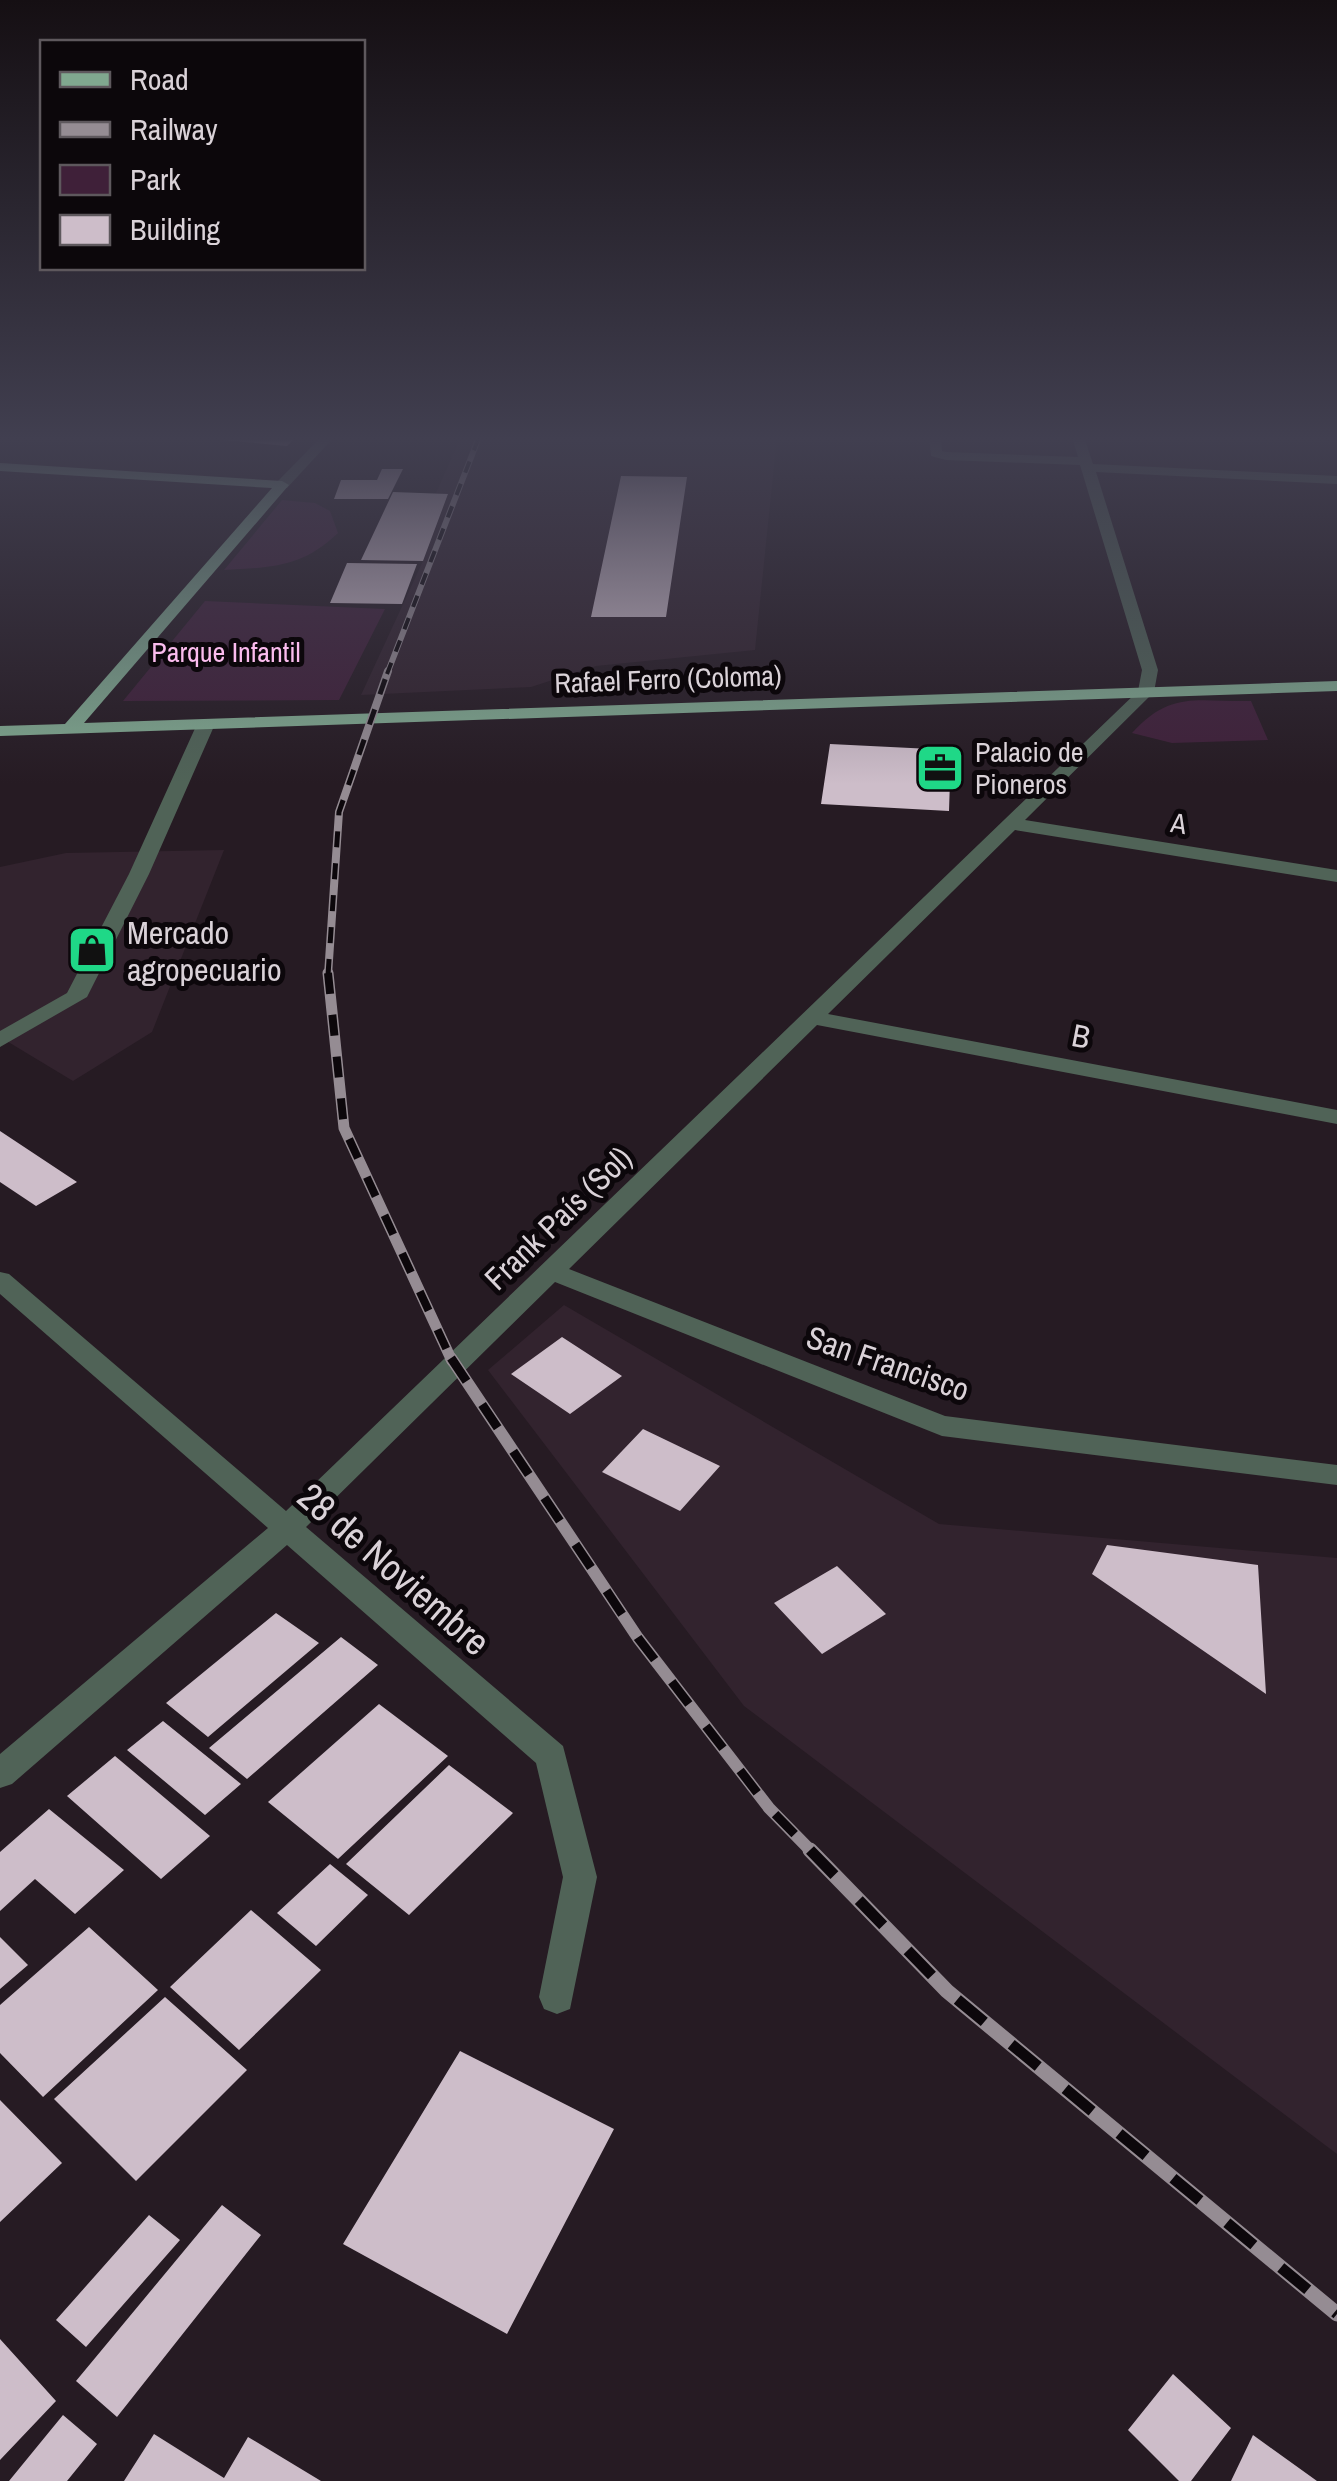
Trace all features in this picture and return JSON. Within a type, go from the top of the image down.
[{"type":"main road","points":[[70,728],[222,553]]},
{"type":"main road","name":"Rafael Ferro (Coloma)","points":[[0,731],[1337,686]]},
{"type":"street","points":[[1113,553],[1150,670],[1146,692]]},
{"type":"street","name":"Frank País (Sol)","points":[[0,1774],[286,1529],[1146,692]]},
{"type":"street","points":[[0,1040],[76,997],[139,874],[206,724]]},
{"type":"street","name":"A","points":[[1012,824],[1337,876]]},
{"type":"street","name":"B","points":[[812,1018],[1337,1117]]},
{"type":"street","name":"San Francisco","points":[[550,1271],[942,1426],[1337,1475]]},
{"type":"street","name":"28 de Noviembre","points":[[0,1280],[551,1756],[580,1877],[557,1997]]},
{"type":"shaded area","points":[[426,553],[765,553],[755,650],[596,666],[531,687],[361,695]]},
{"type":"shaded area","name":"Mercado agropecuario","points":[[224,850],[152,1032],[73,1081],[0,1037],[0,867],[66,853]]},
{"type":"shaded area","points":[[564,1305],[939,1524],[1337,1558],[1337,2154],[744,1706],[488,1370]]},
{"type":"green space","points":[[238,553],[311,553],[286,564],[224,570]]},
{"type":"green space","name":"Parque Infantil","points":[[205,601],[385,609],[339,700],[123,701]]},
{"type":"green space","points":[[1251,701],[1268,740],[1172,743],[1132,733],[1146,719],[1172,704]]},
{"type":"building","points":[[364,553],[426,553],[423,561],[361,560]]},
{"type":"building","points":[[605,553],[676,553],[666,617],[591,617]]},
{"type":"building","points":[[347,563],[417,564],[402,604],[330,603]]},
{"type":"building","points":[[830,744],[951,750],[949,811],[821,804]]},
{"type":"building","points":[[0,1131],[77,1182],[36,1206],[0,1182]]},
{"type":"building","points":[[562,1337],[622,1376],[570,1414],[511,1374]]},
{"type":"building","points":[[643,1429],[720,1466],[680,1511],[602,1472]]},
{"type":"building","points":[[1107,1545],[1258,1565],[1266,1694],[1092,1574]]},
{"type":"building","points":[[837,1566],[886,1614],[822,1654],[774,1603]]},
{"type":"building","points":[[276,1613],[319,1643],[208,1737],[166,1703]]},
{"type":"building","points":[[341,1637],[378,1665],[247,1779],[209,1748]]},
{"type":"building","points":[[379,1704],[448,1756],[338,1859],[268,1802]]},
{"type":"building","points":[[163,1721],[241,1784],[205,1815],[127,1750]]},
{"type":"building","points":[[115,1756],[210,1836],[161,1879],[67,1796]]},
{"type":"building","points":[[449,1765],[513,1813],[409,1915],[346,1864]]},
{"type":"building","points":[[49,1809],[124,1870],[75,1914],[35,1879],[0,1911],[0,1852]]},
{"type":"building","points":[[330,1864],[368,1895],[316,1946],[277,1913]]},
{"type":"building","points":[[251,1910],[321,1970],[239,2050],[170,1987]]},
{"type":"building","points":[[89,1927],[158,1990],[43,2097],[0,2053],[0,2005]]},
{"type":"building","points":[[0,1937],[28,1965],[0,1989]]},
{"type":"building","points":[[165,1997],[247,2070],[136,2181],[54,2099]]},
{"type":"building","points":[[460,2051],[614,2129],[507,2334],[343,2244]]},
{"type":"building","points":[[0,2100],[62,2163],[0,2222]]},
{"type":"building","points":[[222,2205],[261,2235],[117,2417],[76,2381]]},
{"type":"building","points":[[149,2215],[180,2240],[86,2347],[56,2320]]},
{"type":"building","points":[[0,2339],[56,2401],[0,2460]]},
{"type":"building","points":[[1173,2374],[1231,2428],[1191,2481],[1179,2481],[1128,2430]]},
{"type":"building","points":[[63,2415],[97,2444],[67,2481],[9,2481]]},
{"type":"building","points":[[154,2434],[224,2478],[248,2437],[321,2481],[124,2481]]},
{"type":"building","points":[[1253,2435],[1317,2481],[1231,2481]]},
{"type":"railway","points":[[387,674],[434,553]]},
{"type":"railway","points":[[328,974],[339,812],[388,671]]},
{"type":"railway","points":[[328,974],[344,1128],[452,1361]]},
{"type":"railway","points":[[451,1358],[638,1638],[769,1808],[813,1853]]},
{"type":"railway","points":[[810,1850],[947,1991],[1337,2314]]},
{"type":"place","name":"Palacio de Pioneros","points":[[940,768]]},
{"type":"place","name":"Mercado agropecuario","points":[[92,950]]}]
